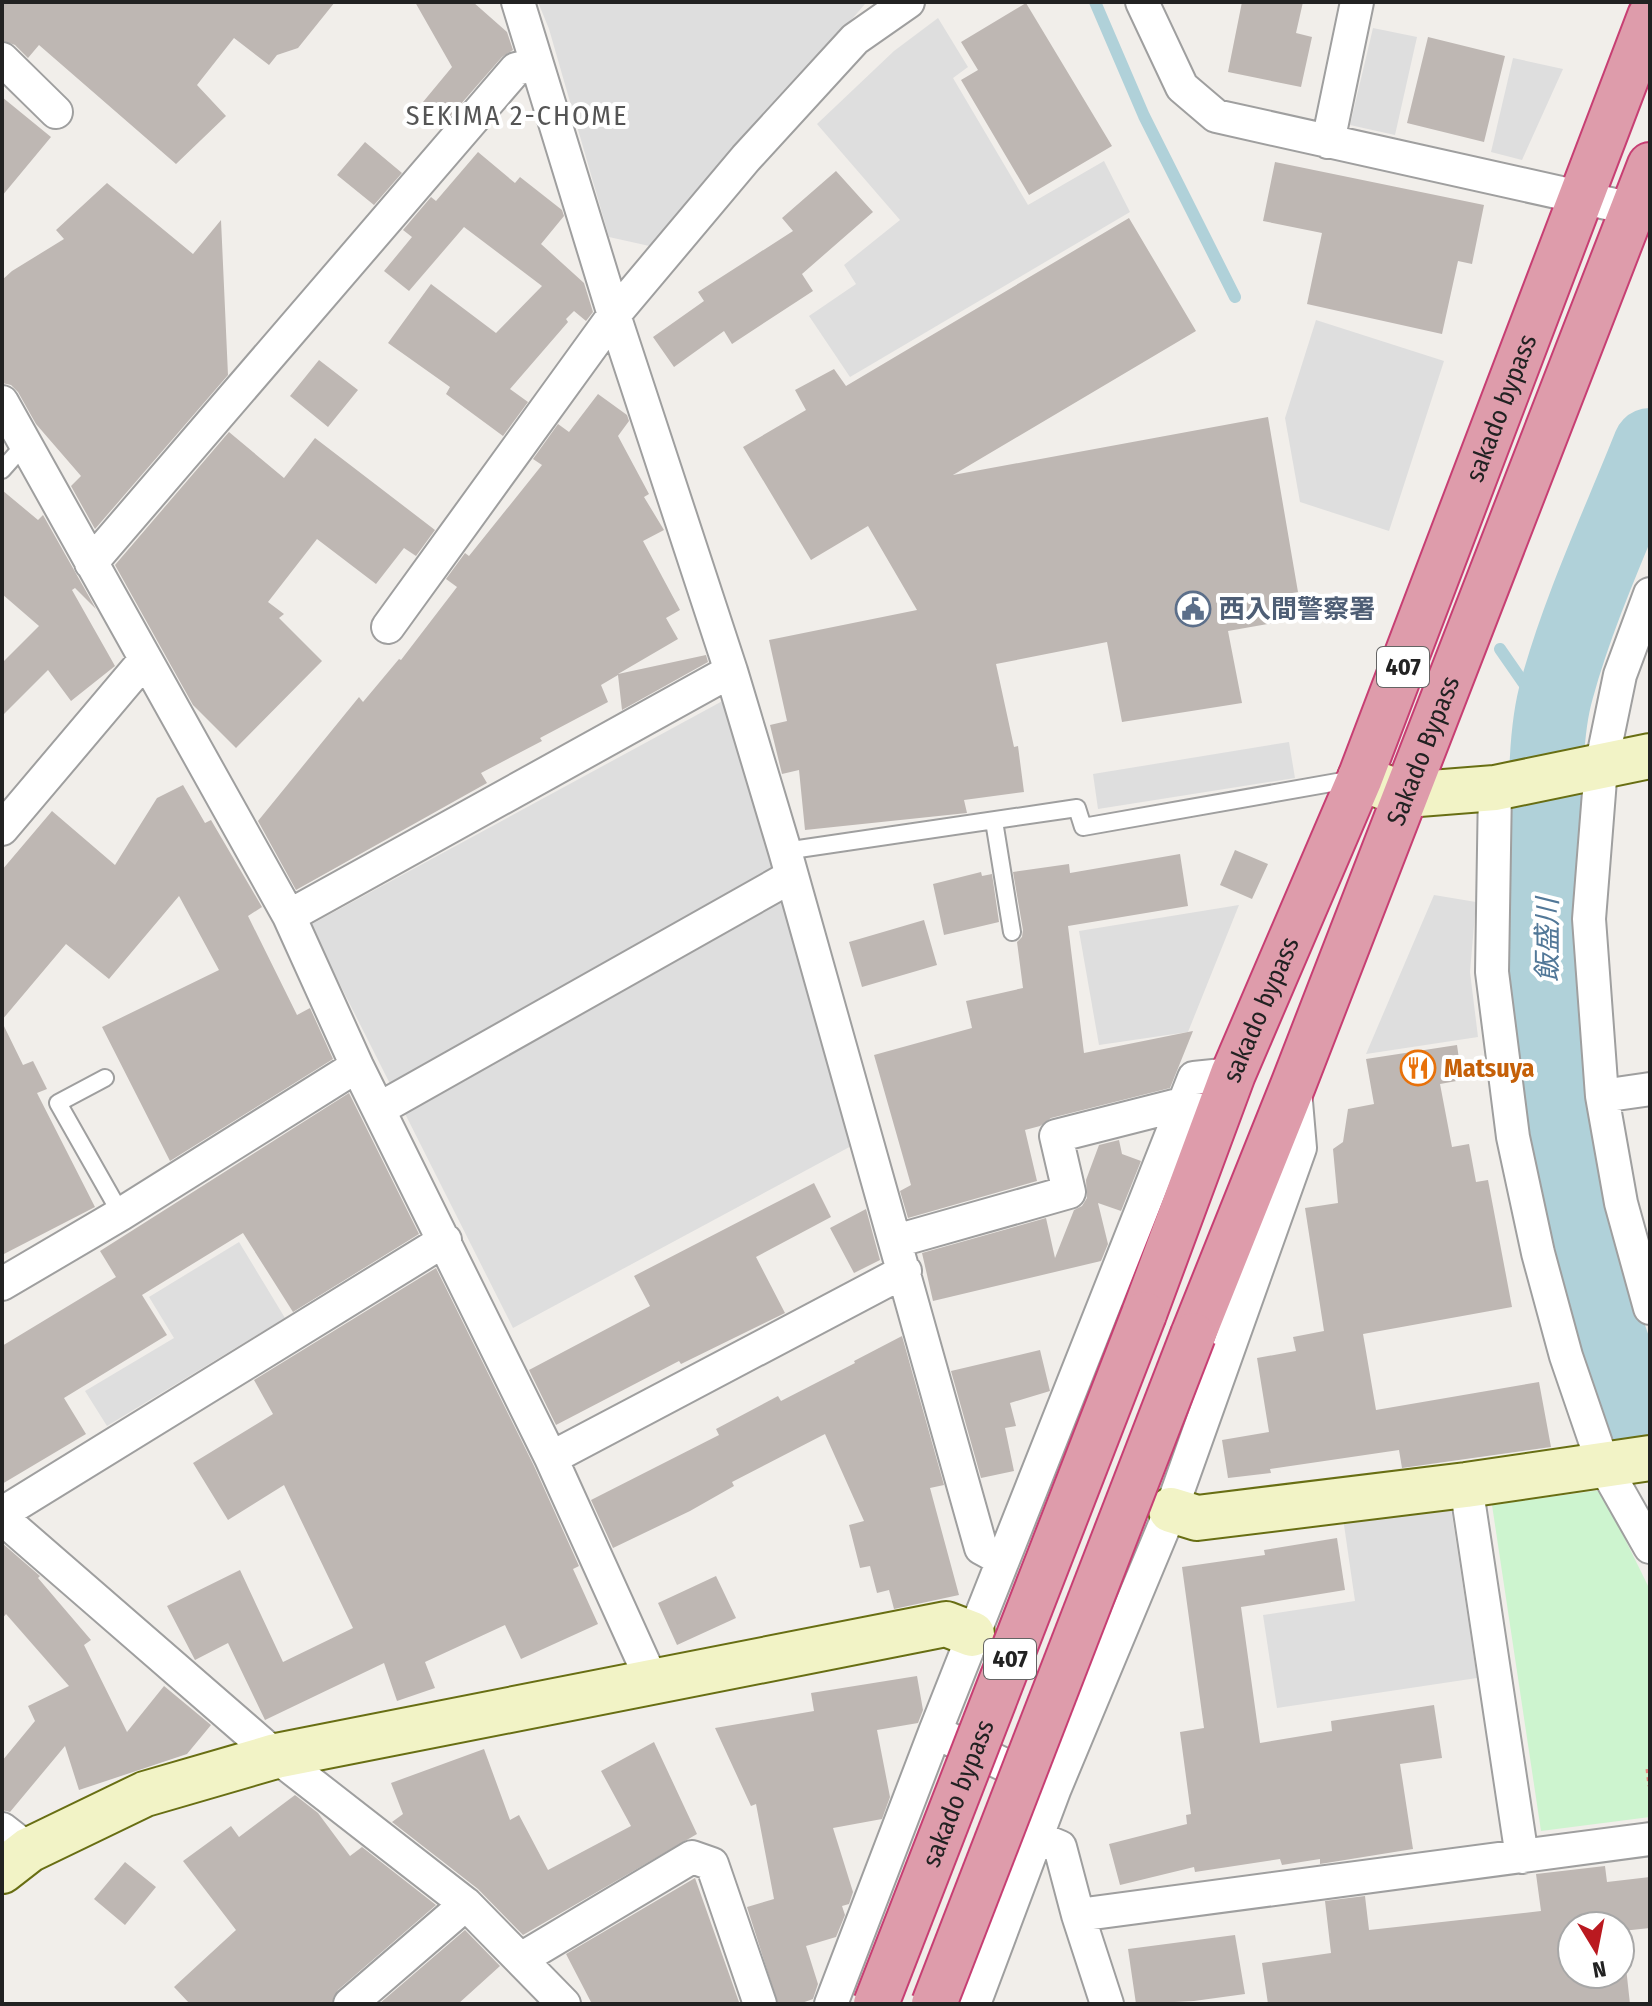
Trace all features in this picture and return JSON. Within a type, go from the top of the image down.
[{"type":"highway","name":"sakado bypass","points":[[876,2004],[1144,1314],[1233,1074],[1360,778],[1650,16]]},
{"type":"highway","name":"Sakado Bypass","points":[[1193,1335],[1650,165]]},
{"type":"highway","name":"sakado bypass","points":[[934,2004],[1193,1335]]},
{"type":"street","points":[[518,2],[614,315],[731,671],[981,1548],[1003,1560]]},
{"type":"street","points":[[388,627],[614,315],[746,158],[855,39],[908,2]]},
{"type":"street","points":[[1142,2],[1182,87],[1216,116],[1633,209]]},
{"type":"street","points":[[1328,142],[1357,2]]},
{"type":"street","points":[[2,59],[56,112]]},
{"type":"street","points":[[91,563],[516,69],[537,64]]},
{"type":"street","points":[[2,402],[289,916],[357,1066],[551,1458],[653,1683]]},
{"type":"street","points":[[1650,594],[1590,770],[1589,919],[1602,1096],[1621,1203],[1650,1308]]},
{"type":"street","points":[[2,829],[144,661]]},
{"type":"street","points":[[289,916],[731,671]]},
{"type":"street","points":[[1360,778],[1406,795],[1503,787],[1650,756]]},
{"type":"street","points":[[1503,787],[1492,972],[1513,1137],[1566,1356],[1624,1462],[1650,1547]]},
{"type":"street","points":[[379,1109],[788,864]]},
{"type":"street","points":[[2,1284],[121,1214],[357,1066]]},
{"type":"street","points":[[831,2004],[972,1634],[1182,1104],[1194,1078],[1233,1074]]},
{"type":"street","points":[[974,2004],[1055,1788],[1171,1510],[1300,1148],[1294,1083]]},
{"type":"street","points":[[1602,1096],[1650,1089]]},
{"type":"street","points":[[551,1458],[900,1256],[1069,1192],[1056,1136],[1182,1104]]},
{"type":"street","points":[[445,1240],[9,1509],[2,1517],[276,1756],[466,1904],[564,2004]]},
{"type":"street","points":[[1171,1510],[1197,1518],[1624,1462]]},
{"type":"street","points":[[1466,1485],[1522,1857]]},
{"type":"street","points":[[11,1850],[145,1794],[276,1756],[946,1624],[972,1634]]},
{"type":"street","points":[[935,1732],[1055,1788]]},
{"type":"street","points":[[1036,1837],[1060,1847],[1107,2004]]},
{"type":"street","points":[[1078,1915],[1650,1839]]},
{"type":"street","points":[[521,1959],[692,1857],[712,1864],[760,2004]]},
{"type":"street","points":[[350,2004],[466,1904]]},
{"type":"lane","points":[[2,470],[25,444]]},
{"type":"lane","points":[[788,864],[994,821],[1077,808],[1083,827],[1360,778]]},
{"type":"lane","points":[[994,821],[1012,932]]},
{"type":"lane","points":[[105,1078],[58,1103],[121,1214]]},
{"type":"path","points":[[1648,1769],[1650,1786]]},
{"type":"green space","points":[[1601,1490],[1650,1590],[1650,1817],[1541,1831],[1492,1505]]},
{"type":"shaded area","points":[[538,2],[865,4],[757,129],[663,249],[609,237],[549,29]]},
{"type":"shaded area","points":[[938,18],[968,67],[953,78],[1028,205],[1104,161],[1130,212],[850,377],[809,316],[856,284],[844,265],[900,220],[817,124],[894,51]]},
{"type":"shaded area","points":[[1373,28],[1417,37],[1395,135],[1350,125]]},
{"type":"shaded area","points":[[1513,58],[1563,69],[1522,160],[1491,152]]},
{"type":"shaded area","points":[[1316,320],[1444,361],[1389,531],[1300,502],[1285,418]]},
{"type":"shaded area","points":[[728,698],[855,1144],[513,1328],[310,925]]},
{"type":"shaded area","points":[[1289,742],[1295,778],[1098,809],[1093,774]]},
{"type":"shaded area","points":[[1434,895],[1476,902],[1470,972],[1478,1037],[1366,1054]]},
{"type":"shaded area","points":[[1239,905],[1188,1032],[1099,1045],[1079,931]]},
{"type":"shaded area","points":[[239,1242],[285,1318],[107,1426],[85,1391],[174,1338],[149,1297]]},
{"type":"shaded area","points":[[1450,1502],[1477,1678],[1277,1708],[1263,1615],[1355,1601],[1343,1518]]},
{"type":"building","points":[[2,2],[335,2],[298,48],[277,55],[269,65],[234,38],[197,85],[226,116],[176,164],[39,45],[28,58],[15,45],[4,41]]},
{"type":"building","points":[[415,2],[473,2],[507,32],[513,50],[502,57],[446,121],[423,102],[452,67]]},
{"type":"building","points":[[1242,2],[1303,2],[1296,33],[1312,37],[1301,87],[1228,72]]},
{"type":"building","points":[[1026,3],[1112,146],[1029,195],[961,80],[978,70],[961,42]]},
{"type":"building","points":[[1428,37],[1505,56],[1484,142],[1407,123]]},
{"type":"building","points":[[2,97],[51,137],[2,196]]},
{"type":"building","points":[[365,142],[402,173],[374,205],[337,175]]},
{"type":"building","points":[[478,152],[515,183],[520,177],[562,210],[564,216],[541,244],[584,283],[593,312],[586,321],[574,311],[510,389],[528,402],[503,436],[446,394],[450,387],[388,343],[431,284],[496,333],[542,286],[464,227],[409,291],[384,271],[412,237],[403,230],[431,197],[436,201]]},
{"type":"building","points":[[1275,162],[1484,205],[1472,264],[1458,261],[1442,334],[1307,304],[1322,233],[1263,221]]},
{"type":"building","points":[[836,171],[873,212],[802,274],[813,291],[732,344],[724,331],[674,367],[653,337],[704,301],[698,292],[793,231],[782,218]]},
{"type":"building","points":[[107,183],[193,254],[221,220],[228,375],[95,529],[71,486],[81,476],[36,424],[18,392],[11,385],[2,383],[2,280],[64,239],[56,230]]},
{"type":"building","points":[[1129,218],[1196,331],[953,475],[1268,417],[1298,592],[1269,597],[1274,623],[1228,631],[1242,703],[1122,722],[1107,642],[996,664],[1014,747],[1018,746],[1024,792],[964,800],[967,813],[805,830],[799,770],[782,774],[770,725],[787,721],[769,640],[917,610],[868,526],[811,560],[743,447],[806,410],[795,390],[834,369],[846,386]]},
{"type":"building","points":[[319,360],[358,390],[328,427],[290,396]]},
{"type":"building","points":[[598,394],[627,415],[629,421],[618,436],[649,494],[644,497],[664,530],[643,541],[680,610],[666,618],[678,639],[618,674],[706,655],[708,662],[622,710],[618,675],[601,685],[608,702],[481,773],[487,783],[296,890],[258,821],[359,697],[363,702],[401,660],[457,587],[446,579],[465,553],[469,556],[542,465],[533,459],[558,424],[569,432]]},
{"type":"building","points":[[229,432],[284,478],[315,438],[435,530],[416,556],[404,548],[376,584],[317,539],[268,602],[284,614],[279,618],[322,661],[236,748],[193,705],[115,565]]},
{"type":"building","points":[[2,490],[38,520],[43,515],[96,609],[75,588],[72,590],[115,666],[71,701],[48,670],[2,716],[2,663],[39,626],[2,594]]},
{"type":"building","points":[[183,785],[205,823],[211,820],[262,907],[248,916],[297,1015],[310,1008],[333,1059],[170,1161],[102,1027],[219,970],[179,896],[109,979],[66,944],[2,1020],[2,870],[52,811],[115,865],[157,798]]},
{"type":"building","points":[[1235,850],[1268,864],[1252,899],[1220,885]]},
{"type":"building","points":[[1180,854],[1188,906],[1068,926],[1084,1053],[1193,1031],[1170,1088],[1051,1118],[1040,1126],[1025,1130],[1037,1181],[908,1218],[900,1191],[911,1185],[874,1055],[972,1028],[966,1001],[1023,988],[1017,942],[1023,930],[1013,872],[1069,864],[1070,873]]},
{"type":"building","points":[[981,872],[982,876],[992,874],[999,922],[944,935],[933,884]]},
{"type":"building","points":[[924,920],[937,965],[862,987],[849,942]]},
{"type":"building","points":[[2,1022],[23,1065],[33,1061],[47,1089],[37,1093],[95,1207],[2,1255]]},
{"type":"building","points":[[1457,1045],[1462,1080],[1440,1084],[1452,1147],[1469,1144],[1476,1182],[1488,1180],[1512,1307],[1363,1334],[1376,1410],[1539,1382],[1551,1447],[1402,1468],[1399,1450],[1228,1478],[1222,1440],[1269,1432],[1257,1358],[1296,1351],[1293,1337],[1324,1331],[1305,1208],[1338,1203],[1333,1149],[1343,1142],[1348,1109],[1374,1104],[1366,1059]]},
{"type":"building","points":[[349,1093],[419,1234],[293,1312],[243,1233],[142,1295],[167,1335],[64,1398],[86,1434],[2,1484],[2,1346],[116,1277],[100,1251]]},
{"type":"building","points":[[1119,1140],[1122,1154],[1141,1161],[1121,1211],[1098,1203],[1108,1244],[1101,1261],[933,1301],[922,1253],[1046,1218],[1055,1258],[1074,1210],[1082,1206],[1087,1198],[1086,1180],[1099,1145]]},
{"type":"building","points":[[814,1183],[831,1217],[756,1257],[785,1313],[681,1364],[679,1361],[556,1425],[529,1370],[650,1306],[634,1276]]},
{"type":"building","points":[[866,1209],[880,1260],[854,1273],[830,1228]]},
{"type":"building","points":[[436,1268],[534,1466],[579,1566],[573,1569],[598,1624],[521,1659],[505,1625],[425,1662],[435,1688],[397,1701],[384,1663],[265,1720],[228,1643],[195,1660],[167,1606],[240,1570],[283,1662],[353,1628],[284,1485],[228,1520],[193,1463],[273,1414],[254,1380]]},
{"type":"building","points":[[902,1336],[944,1485],[930,1488],[959,1595],[894,1609],[889,1590],[877,1593],[870,1566],[860,1568],[849,1525],[864,1521],[825,1434],[732,1482],[734,1486],[690,1511],[613,1548],[591,1500],[719,1435],[716,1429],[778,1396],[781,1401]]},
{"type":"building","points":[[1040,1350],[1050,1391],[1010,1403],[1016,1426],[1005,1428],[1014,1471],[981,1478],[951,1371]]},
{"type":"building","points":[[1337,1538],[1345,1590],[1241,1607],[1260,1743],[1332,1731],[1331,1721],[1434,1705],[1442,1758],[1400,1764],[1413,1849],[1320,1864],[1320,1859],[1282,1865],[1280,1859],[1195,1872],[1194,1867],[1120,1885],[1109,1844],[1187,1824],[1186,1815],[1191,1814],[1180,1732],[1204,1728],[1182,1567],[1265,1555],[1264,1550]]},
{"type":"building","points":[[2,1543],[40,1576],[38,1578],[91,1640],[84,1645],[127,1732],[164,1686],[211,1725],[187,1754],[79,1790],[65,1746],[10,1812],[2,1810],[2,1761],[35,1721],[28,1706],[69,1686],[6,1614],[2,1619]]},
{"type":"building","points":[[716,1576],[736,1618],[677,1645],[658,1603]]},
{"type":"building","points":[[917,1676],[923,1710],[918,1723],[877,1730],[890,1797],[882,1819],[833,1828],[853,1892],[849,1904],[842,1906],[845,1915],[836,1937],[806,1946],[818,1984],[813,1999],[799,2004],[778,2004],[747,1907],[774,1899],[756,1804],[751,1806],[715,1728],[814,1711],[811,1693]]},
{"type":"building","points":[[654,1742],[697,1834],[523,1935],[478,1889],[392,1822],[403,1814],[391,1783],[484,1749],[510,1820],[519,1815],[548,1870],[631,1826],[601,1771]]},
{"type":"building","points":[[295,1795],[318,1813],[350,1856],[362,1847],[436,1905],[338,1990],[332,2004],[190,2004],[174,1987],[236,1930],[183,1861],[231,1826],[239,1837]]},
{"type":"building","points":[[125,1862],[156,1887],[125,1925],[94,1899]]},
{"type":"building","points":[[1605,1866],[1607,1882],[1650,1877],[1650,1928],[1636,1930],[1636,1910],[1556,1910],[1556,1990],[1628,1990],[1630,2004],[1268,2004],[1262,1963],[1331,1953],[1325,1901],[1365,1896],[1369,1930],[1541,1911],[1536,1874]]},
{"type":"building","points":[[695,1878],[739,2002],[592,2004],[566,1954]]},
{"type":"building","points":[[465,1930],[500,1966],[458,2004],[379,2004]]},
{"type":"building","points":[[1235,1935],[1245,1994],[1136,2004],[1128,1949]]},
{"type":"waterway","points":[[1095,2],[1144,116],[1235,297]]},
{"type":"waterway","name":"飯盛川","points":[[1650,445],[1576,628],[1557,689],[1549,728],[1546,772],[1545,941],[1551,1046],[1578,1220],[1609,1333],[1650,1438]]},
{"type":"waterway","points":[[1500,649],[1550,721]]},
{"type":"place","name":"西入間警察署","points":[[1193,609]]},
{"type":"place","name":"Matsuya","points":[[1418,1068]]},
{"type":"district","name":"SEKIMA 2-CHOME","points":[[517,115]]}]
